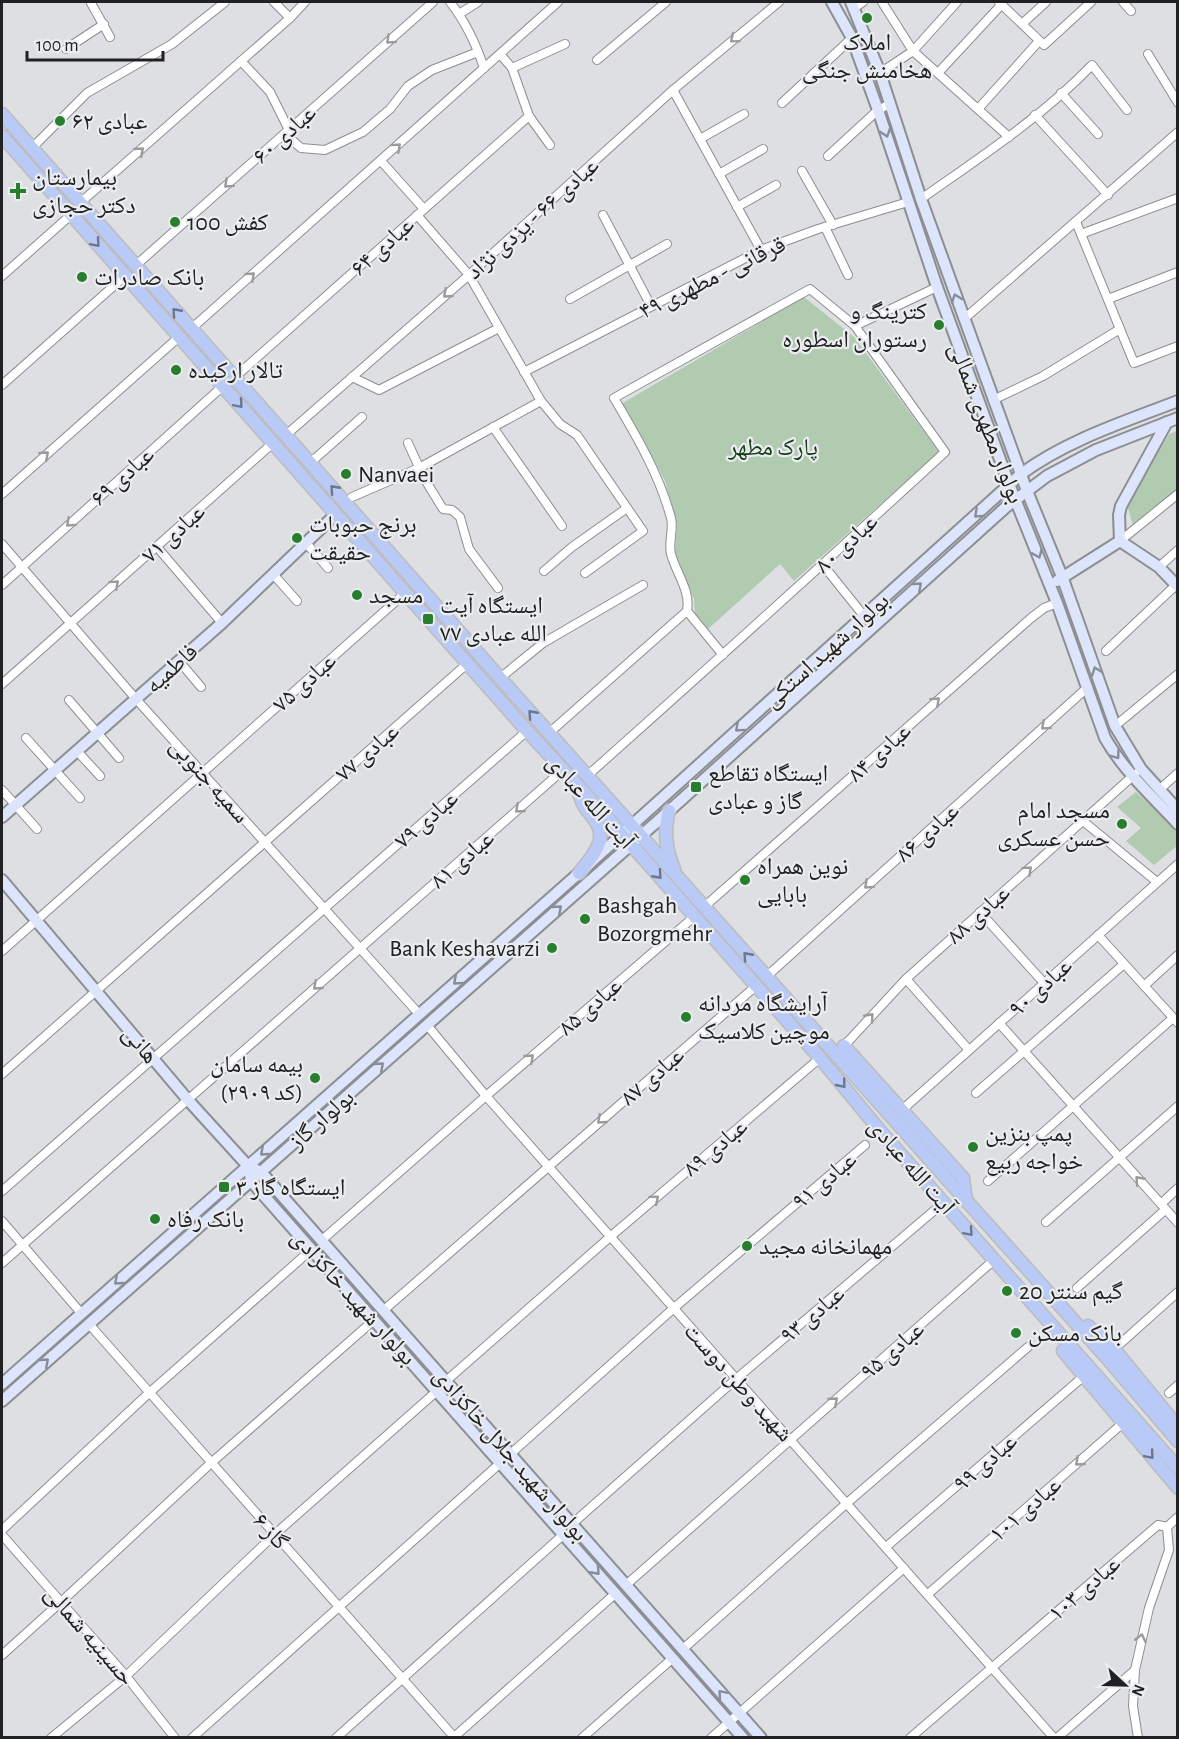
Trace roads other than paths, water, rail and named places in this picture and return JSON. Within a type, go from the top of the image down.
[{"type":"main road","name":"بولوار مطهری شمالی","points":[[832,2],[852,38],[937,287],[1009,484],[1058,603],[1105,738],[1115,754],[1159,790],[1178,810]]},
{"type":"main road","name":"بولوار مطهری شمالی","points":[[856,4],[921,199],[993,400],[1063,579],[1116,726],[1137,772],[1178,824]]},
{"type":"main road","name":"آیت الله عبادی","points":[[2,114],[587,776],[626,830]]},
{"type":"main road","name":"آیت الله عبادی","points":[[2,136],[576,786],[636,841],[694,916],[820,1058],[943,1203],[1178,1468]]},
{"type":"main road","points":[[2,151],[15,151]]},
{"type":"main road","name":"بولوار شهید استکی","points":[[626,830],[1021,474],[1039,461],[1092,435],[1178,401]]},
{"type":"main road","points":[[1120,541],[1121,506],[1172,420]]},
{"type":"main road","name":"بولوار شهید استکی","points":[[636,841],[1027,491],[1047,476],[1096,450],[1172,420]]},
{"type":"main road","name":"فاطمیه","points":[[2,817],[222,622],[336,514]]},
{"type":"main road","points":[[1120,541],[1160,567],[1177,586]]},
{"type":"main road","points":[[1050,583],[1063,579],[1120,541]]},
{"type":"main road","points":[[576,786],[582,806],[600,828],[598,848],[579,873]]},
{"type":"main road","points":[[669,811],[665,824],[665,838],[676,876]]},
{"type":"main road","name":"بولوار گاز","points":[[2,1384],[626,830]]},
{"type":"main road","name":"آیت الله عبادی","points":[[636,841],[676,876],[858,1078],[898,1115],[966,1200],[1178,1441]]},
{"type":"main road","name":"بولوار گاز","points":[[2,1401],[636,841]]},
{"type":"main road","name":"هانی","points":[[2,880],[188,1100],[248,1166]]},
{"type":"main road","points":[[844,1046],[877,1082],[898,1115],[881,1132]]},
{"type":"main road","points":[[858,1078],[877,1082]]},
{"type":"main road","points":[[248,1166],[261,1172]]},
{"type":"main road","points":[[248,1166],[251,1181]]},
{"type":"main road","name":"بولوار شهید جلال خاکزادی","points":[[261,1172],[761,1737]]},
{"type":"main road","name":"بولوار شهید خاکزادی","points":[[251,1181],[743,1737]]},
{"type":"main road","points":[[1066,1313],[1087,1326],[1114,1349],[1178,1427]]},
{"type":"main road","points":[[1052,1326],[1059,1345],[1178,1488]]},
{"type":"street","points":[[32,148],[87,93],[172,44],[225,2]]},
{"type":"street","points":[[274,2],[290,18]]},
{"type":"street","points":[[80,203],[306,2]]},
{"type":"street","name":"عبادی ۶۰","points":[[135,266],[433,2]]},
{"type":"street","points":[[450,2],[459,14],[484,68]]},
{"type":"street","points":[[459,14],[478,2]]},
{"type":"street","points":[[191,329],[558,2]]},
{"type":"street","points":[[597,60],[666,2]]},
{"type":"street","name":"عبادی ۶۶ - یزدی نژاد","points":[[286,435],[469,275],[673,90],[779,2]]},
{"type":"street","points":[[882,2],[913,51],[1009,136]]},
{"type":"street","points":[[880,73],[913,51],[957,2]]},
{"type":"street","points":[[1022,24],[1046,2]]},
{"type":"street","points":[[979,108],[1041,43],[1091,2]]},
{"type":"street","points":[[1123,2],[1131,11]]},
{"type":"street","points":[[91,3],[110,37]]},
{"type":"street","points":[[938,73],[1001,3],[1041,43]]},
{"type":"street","points":[[66,49],[104,24]]},
{"type":"street","points":[[782,103],[852,38]]},
{"type":"street","points":[[512,68],[565,44]]},
{"type":"street","points":[[241,61],[270,92],[287,132],[301,148],[325,150],[363,132],[390,109],[408,86],[432,70],[478,52]]},
{"type":"street","points":[[500,54],[512,68],[529,116],[550,145]]},
{"type":"street","points":[[1148,54],[1178,103]]},
{"type":"street","points":[[921,199],[1009,136],[1092,64],[1127,110]]},
{"type":"street","points":[[673,90],[761,250]]},
{"type":"street","points":[[1061,93],[1098,134]]},
{"type":"street","points":[[828,156],[878,110],[890,104]]},
{"type":"street","points":[[700,139],[744,114]]},
{"type":"street","points":[[1035,115],[1108,195]]},
{"type":"street","name":"عبادی ۶۴","points":[[235,377],[529,116]]},
{"type":"street","points":[[964,319],[1178,132]]},
{"type":"street","points":[[719,174],[763,150]]},
{"type":"street","points":[[381,161],[424,209]]},
{"type":"street","points":[[802,171],[829,226],[848,275]]},
{"type":"street","points":[[737,207],[776,185]]},
{"type":"street","points":[[1081,234],[1178,198]]},
{"type":"street","name":"قرقانی - مطهری ۴۹","points":[[524,372],[761,250],[908,202]]},
{"type":"street","points":[[2,276],[72,214]]},
{"type":"street","points":[[417,215],[469,275],[541,401],[560,424],[577,435],[643,531],[585,573]]},
{"type":"street","points":[[603,215],[651,306]]},
{"type":"street","points":[[1076,222],[1134,363],[1178,346]]},
{"type":"street","points":[[570,299],[667,244]]},
{"type":"street","points":[[1108,299],[1178,272]]},
{"type":"street","points":[[2,385],[125,276]]},
{"type":"street","points":[[855,327],[937,287]]},
{"type":"street","name":"عبادی ۸۰","points":[[587,776],[823,565],[945,452],[855,327],[810,289],[614,398],[648,455],[659,481],[672,521],[670,552],[689,600],[687,611]]},
{"type":"street","points":[[352,376],[379,390],[499,328]]},
{"type":"street","points":[[993,400],[1043,376],[1120,329]]},
{"type":"street","points":[[2,494],[179,337]]},
{"type":"street","name":"عبادی ۶۹","points":[[2,585],[223,386]]},
{"type":"street","points":[[352,497],[419,468],[541,401]]},
{"type":"street","points":[[310,463],[362,417]]},
{"type":"street","points":[[492,428],[562,526]]},
{"type":"street","name":"عبادی ۷۱","points":[[2,684],[273,443]]},
{"type":"street","points":[[408,443],[419,468],[443,508],[452,510],[460,517],[469,549],[498,588]]},
{"type":"street","points":[[1120,541],[1178,494]]},
{"type":"street","points":[[544,571],[572,547],[627,508]]},
{"type":"street","points":[[306,543],[328,568]]},
{"type":"street","name":"سمیه جنوبی","points":[[2,544],[72,622],[136,699],[419,1014]]},
{"type":"street","points":[[157,547],[222,622]]},
{"type":"street","points":[[1160,567],[1178,550]]},
{"type":"street","points":[[823,565],[864,616]]},
{"type":"street","points":[[273,574],[297,601]]},
{"type":"street","points":[[500,678],[543,643],[643,585]]},
{"type":"street","points":[[1106,651],[1177,586]]},
{"type":"street","name":"عبادی ۷۵","points":[[2,951],[405,593]]},
{"type":"street","name":"عبادی ۸۴","points":[[704,907],[1031,618],[1044,608],[1058,603]]},
{"type":"street","points":[[549,733],[687,611],[723,655]]},
{"type":"street","points":[[179,661],[201,687]]},
{"type":"street","name":"عبادی ۷۷","points":[[2,1074],[468,663]]},
{"type":"street","points":[[1116,726],[1178,674]]},
{"type":"street","name":"عبادی ۸۶","points":[[766,977],[1088,687]]},
{"type":"street","points":[[69,700],[118,758]]},
{"type":"street","name":"عبادی ۷۹","points":[[2,1191],[527,731]]},
{"type":"street","points":[[26,738],[80,798]]},
{"type":"street","points":[[77,751],[100,776]]},
{"type":"street","name":"عبادی ۸۱","points":[[2,1263],[563,770]]},
{"type":"street","name":"عبادی ۸۸","points":[[844,1046],[906,979],[1137,772]]},
{"type":"street","points":[[1159,790],[1178,773]]},
{"type":"street","points":[[2,790],[37,829]]},
{"type":"street","points":[[1083,821],[1157,882]]},
{"type":"street","name":"عبادی ۹۰","points":[[898,1115],[1178,864]]},
{"type":"street","points":[[980,912],[1044,983]]},
{"type":"street","name":"عبادی ۸۵","points":[[322,1240],[694,916]]},
{"type":"street","points":[[988,1181],[1175,1020],[1098,935]]},
{"type":"street","points":[[1144,986],[1178,955]]},
{"type":"street","points":[[976,1093],[1124,964]]},
{"type":"street","points":[[906,979],[969,1050]]},
{"type":"street","name":"عبادی ۸۷","points":[[384,1310],[756,986]]},
{"type":"street","points":[[999,1023],[1178,1223]]},
{"type":"street","name":"شهید وطن دوست","points":[[428,1025],[486,1096],[610,1237],[1056,1737]]},
{"type":"street","points":[[844,1046],[847,1065]]},
{"type":"street","name":"عبادی ۸۹","points":[[446,1381],[820,1058]]},
{"type":"street","points":[[1046,1222],[1178,1106]]},
{"type":"street","name":"عبادی ۹۱","points":[[192,1737],[674,1308],[865,1145]]},
{"type":"street","points":[[1077,1288],[1163,1207],[1178,1188]]},
{"type":"street","name":"عبادی ۹۳","points":[[572,1524],[736,1379],[943,1203]]},
{"type":"street","points":[[2,1221],[81,1313]]},
{"type":"street","points":[[2,1530],[149,1393],[312,1249]]},
{"type":"street","name":"عبادی ۹۵","points":[[626,1585],[994,1260]]},
{"type":"street","points":[[1121,1343],[1178,1292]]},
{"type":"street","points":[[2,1655],[211,1464],[374,1320]]},
{"type":"street","name":"گاز ۶","points":[[89,1324],[454,1737]]},
{"type":"street","points":[[683,1649],[847,1503],[1028,1347]]},
{"type":"street","name":"عبادی ۹۹","points":[[886,1547],[1084,1376]]},
{"type":"street","points":[[1169,1393],[1178,1385]]},
{"type":"street","points":[[51,1737],[126,1676],[274,1534],[437,1391]]},
{"type":"street","name":"عبادی ۱۰۱","points":[[928,1594],[1123,1424]]},
{"type":"street","name":"عبادی ۱۰۳","points":[[992,1667],[1158,1525],[1167,1527],[1178,1517]]},
{"type":"street","points":[[1138,1737],[1133,1706],[1135,1670],[1149,1608],[1168,1550],[1167,1527]]},
{"type":"street","points":[[336,1737],[564,1534]]},
{"type":"street","name":"حسینیه شمالی","points":[[2,1535],[126,1676],[175,1737]]},
{"type":"street","points":[[711,1737],[904,1568]]},
{"type":"street","points":[[454,1737],[616,1593]]},
{"type":"street","points":[[582,1737],[673,1658]]},
{"type":"street","points":[[910,1737],[992,1667]]},
{"type":"street","points":[[1056,1737],[1135,1670]]},
{"type":"place","name":"املاک هخامنش جنگی","points":[[867,18]]},
{"type":"place","name":"عبادی ۶۲","points":[[60,121]]},
{"type":"place","name":"بیمارستان دکتر حجازی","points":[[18,191]]},
{"type":"place","name":"کفش 100","points":[[175,222]]},
{"type":"place","name":"بانک صادرات","points":[[82,277]]},
{"type":"place","name":"کترینگ و رستوران اسطوره","points":[[939,325]]},
{"type":"place","name":"تالار ارکیده","points":[[176,370]]},
{"type":"place","name":"Nanvaei","points":[[346,474]]},
{"type":"place","name":"برنج حبوبات حقیقت","points":[[297,538]]},
{"type":"place","name":"مسجد","points":[[357,595]]},
{"type":"place","name":"ایستگاه آیت الله عبادی ۷۷","points":[[428,619]]},
{"type":"place","name":"ایستگاه تقاطع گاز و عبادی","points":[[696,787]]},
{"type":"place","name":"مسجد امام حسن عسکری","points":[[1122,824]]},
{"type":"place","name":"نوین همراه بابایی","points":[[745,880]]},
{"type":"place","name":"Bashgah Bozorgmehr","points":[[585,919]]},
{"type":"place","name":"Bank Keshavarzi","points":[[552,948]]},
{"type":"place","name":"آرایشگاه مردانه موچین کلاسیک","points":[[686,1017]]},
{"type":"place","name":"بیمه سامان (کد ۲۹۰۹)","points":[[315,1078]]},
{"type":"place","name":"پمپ بنزین خواجه ربیع","points":[[973,1147]]},
{"type":"place","name":"ایستگاه گاز ۳","points":[[224,1187]]},
{"type":"place","name":"بانک رفاه","points":[[155,1219]]},
{"type":"place","name":"مهمانخانه مجید","points":[[747,1246]]},
{"type":"place","name":"گیم سنتر 20","points":[[1007,1291]]},
{"type":"place","name":"بانک مسکن","points":[[1016,1333]]},
{"type":"park label","name":"پارک مطهر","points":[[773,447]]}]
